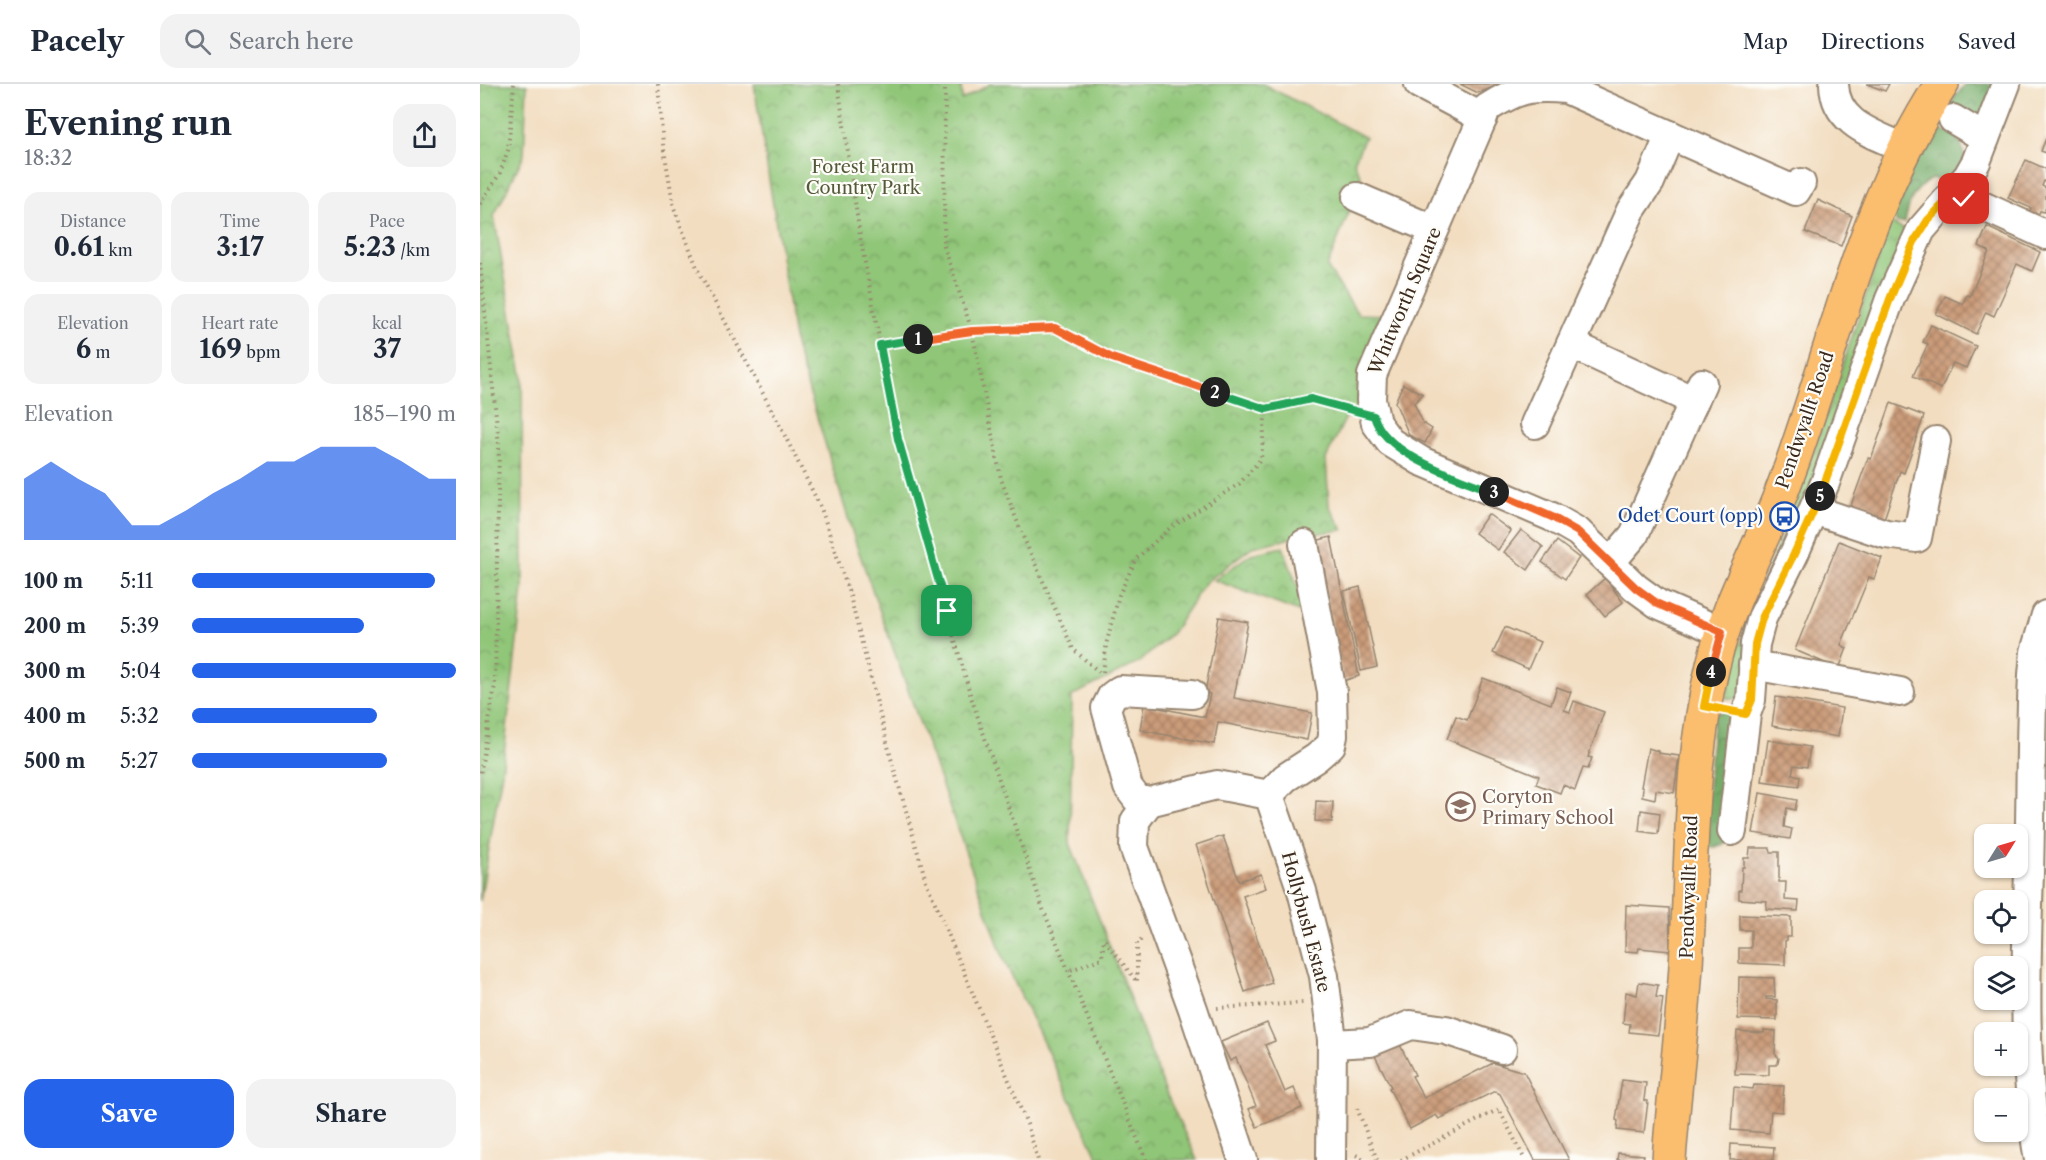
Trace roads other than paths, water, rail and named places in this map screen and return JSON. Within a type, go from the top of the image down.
[{"type":"main road","name":"Pendwyallt Road","points":[[1669,1160],[1684,1003],[1696,765],[1704,706],[1722,632],[1791,467],[1881,197],[1904,148],[1942,84]]},
{"type":"street","points":[[1419,84],[1483,118]]},
{"type":"street","points":[[1834,84],[1834,93],[1847,118],[1904,148]]},
{"type":"street","points":[[1732,831],[1746,714],[1752,700],[1755,644],[1762,618],[1794,554],[1825,483],[1890,299],[1914,242],[1928,220],[1954,193],[1972,169],[2006,84]]},
{"type":"street","name":"Whitworth Square","points":[[1722,632],[1658,604],[1636,588],[1578,532],[1552,517],[1421,461],[1390,442],[1376,423],[1374,416],[1371,400],[1372,375],[1487,108],[1505,97],[1534,87],[1566,89],[1796,191],[1800,183]]},
{"type":"street","points":[[1953,119],[1985,138]]},
{"type":"street","points":[[1535,424],[1631,210],[1650,182],[1670,135]]},
{"type":"street","points":[[1954,193],[2046,235]]},
{"type":"street","points":[[1357,197],[1434,231]]},
{"type":"street","points":[[1571,344],[1698,392],[1634,535],[1610,563]]},
{"type":"street","points":[[1814,510],[1886,534],[1917,538],[1936,441]]},
{"type":"street","points":[[1192,694],[1120,690],[1112,696],[1106,708],[1128,787],[1137,799],[1149,802],[1217,785],[1269,795],[1285,778],[1316,758],[1331,745],[1333,736],[1332,692],[1304,544]]},
{"type":"street","points":[[2039,1160],[2028,1058],[2037,927],[2033,675],[2035,652],[2046,615]]},
{"type":"street","points":[[1753,664],[1900,692]]},
{"type":"street","points":[[1704,706],[1746,714]]},
{"type":"street","name":"Hollybush Estate","points":[[1269,795],[1302,891],[1324,976],[1332,1044],[1331,1160]]},
{"type":"street","points":[[1149,802],[1135,821],[1134,847],[1243,1160]]},
{"type":"street","points":[[1332,1044],[1370,1042],[1412,1025],[1446,1030],[1502,1049]]},
{"type":"place","name":"Odet Court (opp)","points":[[1784,516]]},
{"type":"place","name":"Coryton Primary School","points":[[1461,807]]},
{"type":"park label","name":"Forest Farm Country Park","points":[[863,178]]}]
